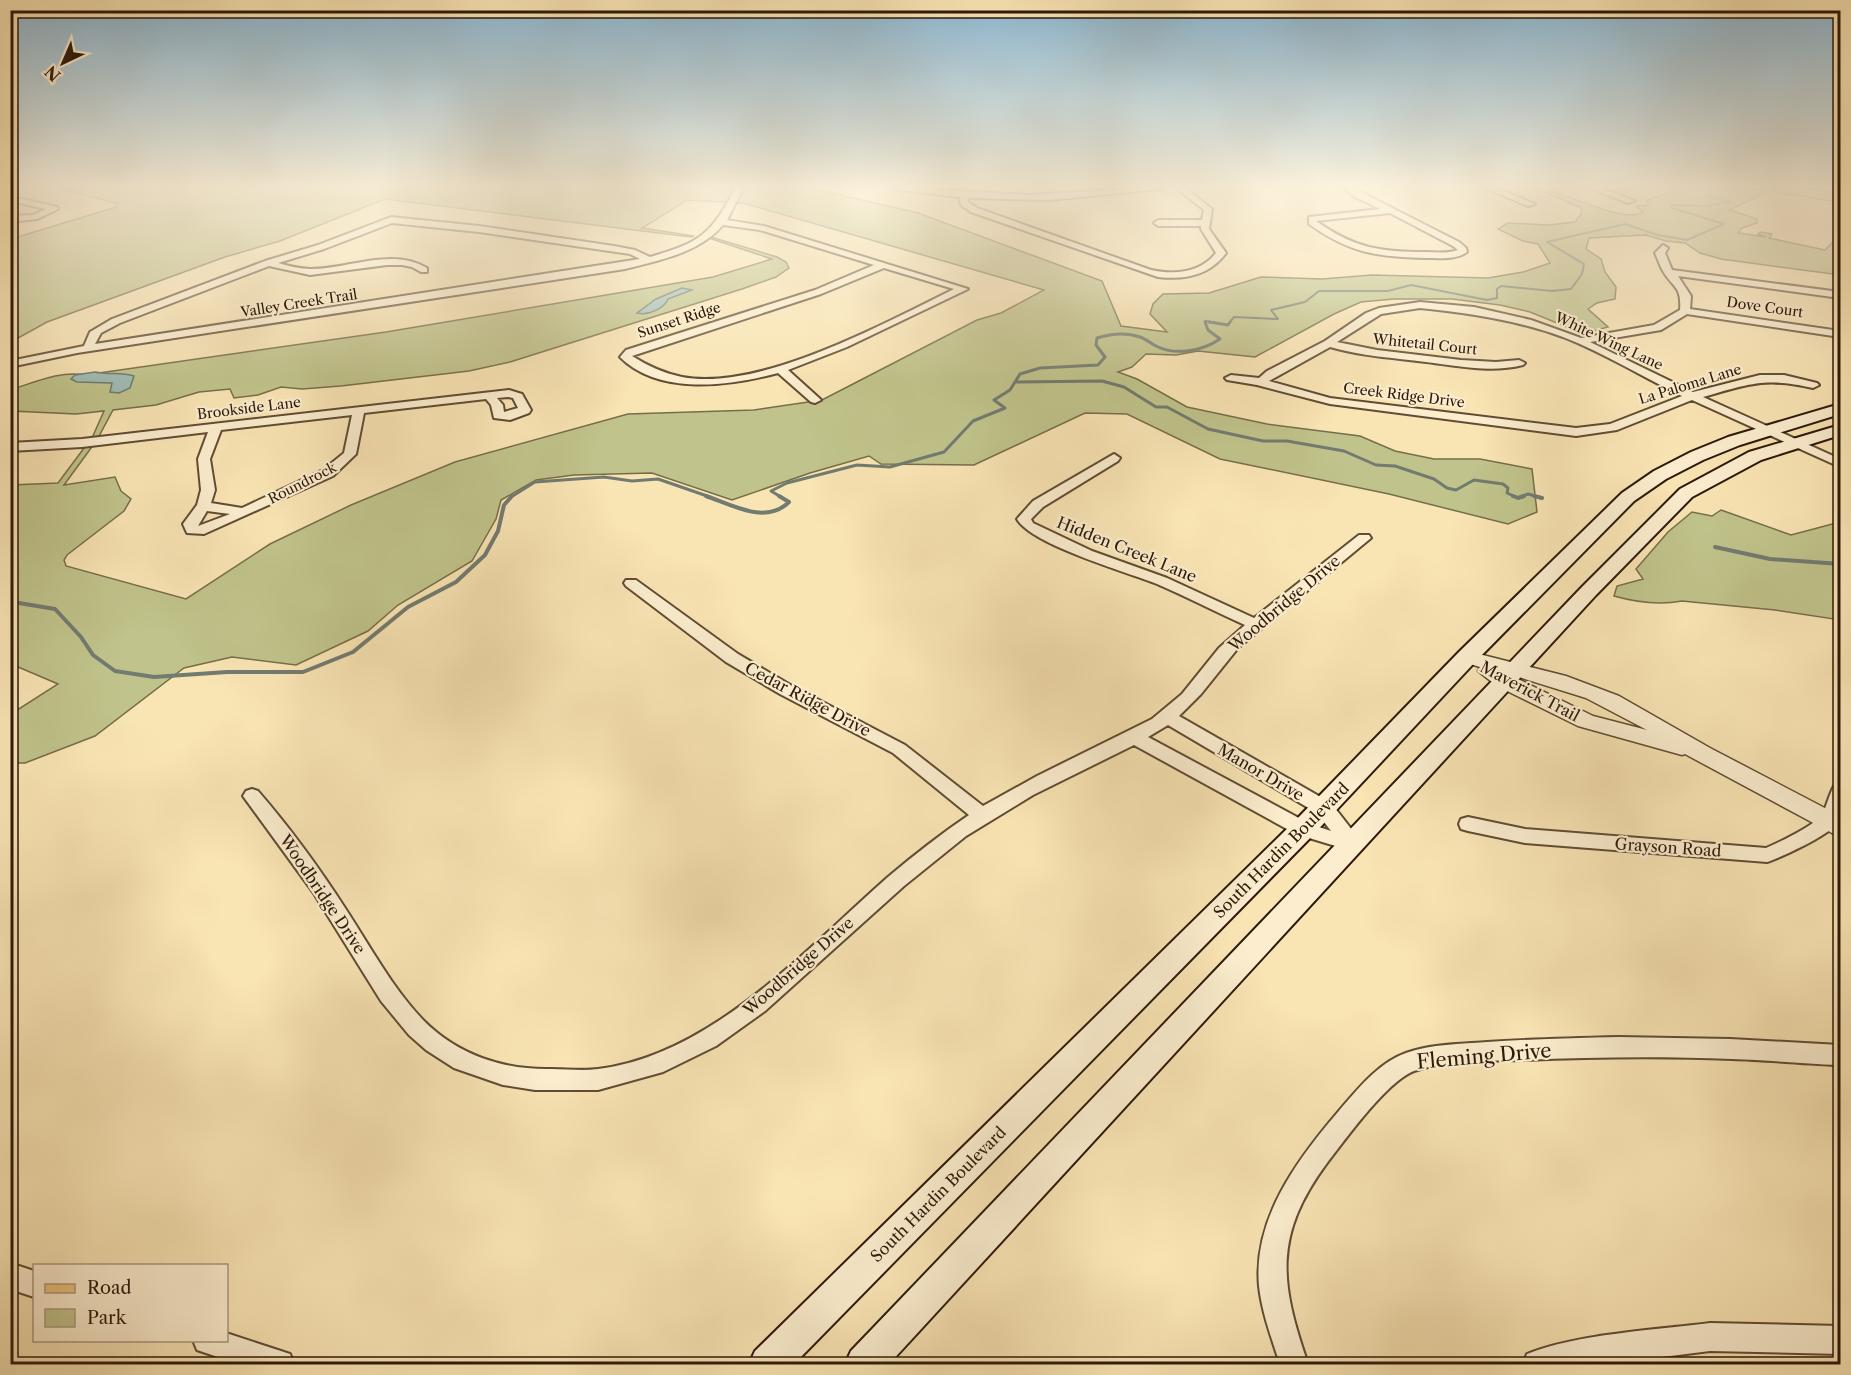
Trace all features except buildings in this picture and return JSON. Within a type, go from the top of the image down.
[{"type":"main road","name":"South Hardin Boulevard","points":[[768,1365],[1324,808],[1467,657],[1569,558],[1603,520],[1642,486],[1697,456],[1767,430],[1840,409]]},
{"type":"main road","points":[[864,1365],[1589,591],[1686,493],[1755,456],[1840,430]]},
{"type":"street","points":[[89,348],[91,337],[110,324],[268,263],[310,251]]},
{"type":"street","points":[[627,251],[650,260]]},
{"type":"street","name":"Valley Creek Trail","points":[[10,364],[89,348],[588,273],[650,260],[672,251]]},
{"type":"street","points":[[838,251],[883,265]]},
{"type":"street","points":[[1090,251],[1149,272],[1178,276],[1206,266],[1219,257],[1220,251]]},
{"type":"street","points":[[1363,251],[1371,254],[1445,255],[1462,251]]},
{"type":"street","points":[[1580,341],[1657,328],[1685,310],[1687,301],[1685,291],[1668,272],[1660,258],[1662,251]]},
{"type":"street","points":[[268,263],[308,272],[399,262],[415,264],[424,270]]},
{"type":"street","name":"Sunset Ridge","points":[[883,265],[963,289],[813,359],[782,370],[742,379],[681,381],[653,373],[625,356],[630,352],[828,288],[883,265]]},
{"type":"street","points":[[1668,272],[1840,295]]},
{"type":"street","name":"White Wing Lane","points":[[1263,380],[1271,373],[1329,343],[1379,311],[1420,305],[1487,312],[1555,330],[1692,396],[1840,463]]},
{"type":"street","name":"Dove Court","points":[[1685,310],[1840,334]]},
{"type":"street","name":"Whitetail Court","points":[[1329,343],[1365,352],[1461,363],[1492,366],[1519,363]]},
{"type":"street","points":[[782,370],[815,400]]},
{"type":"street","name":"La Paloma Lane","points":[[1576,432],[1592,432],[1613,427],[1692,396],[1768,377],[1813,385]]},
{"type":"street","name":"Creek Ridge Drive","points":[[1232,378],[1263,380],[1302,395],[1330,401],[1576,432]]},
{"type":"street","name":"Brookside Lane","points":[[10,447],[66,444],[490,396]]},
{"type":"street","name":"Roundrock","points":[[216,427],[204,459],[207,494],[204,506],[190,524],[192,530],[204,530],[244,512],[322,476],[343,462],[351,450],[359,411]]},
{"type":"street","name":"Hidden Creek Lane","points":[[1114,458],[1038,504],[1024,519],[1029,526],[1066,546],[1162,581],[1255,624]]},
{"type":"street","points":[[204,506],[244,512]]},
{"type":"street","name":"Woodbridge Drive","points":[[252,796],[286,837],[341,918],[386,991],[426,1039],[480,1069],[516,1077],[561,1083],[589,1082],[629,1075],[669,1060],[712,1038],[782,983],[884,891],[944,842],[983,816],[1045,780],[1135,738],[1167,717],[1199,687],[1223,653],[1255,624],[1364,538]]},
{"type":"street","name":"Cedar Ridge Drive","points":[[631,583],[732,658],[786,690],[899,749],[983,816]]},
{"type":"street","name":"Maverick Trail","points":[[1467,657],[1510,675],[1587,721],[1628,734],[1694,749],[1791,797],[1835,824]]},
{"type":"street","name":"Manor Drive","points":[[1167,717],[1324,808],[1352,844]]},
{"type":"street","name":"Manor Drive","points":[[1135,738],[1303,829],[1352,844]]},
{"type":"street","points":[[1835,824],[1840,791]]},
{"type":"street","name":"Grayson Road","points":[[1468,824],[1525,836],[1767,855],[1835,824]]},
{"type":"street","name":"Fleming Drive","points":[[1294,1365],[1273,1290],[1272,1259],[1282,1220],[1305,1174],[1353,1113],[1389,1075],[1408,1063],[1487,1052],[1637,1045],[1762,1048],[1840,1055]]},
{"type":"street","points":[[10,1276],[33,1284]]},
{"type":"street","points":[[1537,1365],[1589,1353],[1710,1337],[1840,1340]]},
{"type":"street","points":[[210,1342],[280,1365]]},
{"type":"green space","points":[[11,251],[245,251],[47,322],[11,342]]},
{"type":"green space","points":[[748,251],[758,251],[777,257],[786,262],[789,268],[776,277],[742,289],[510,362],[469,371],[341,386],[302,389],[281,387],[258,395],[234,398],[230,389],[199,392],[156,405],[113,410],[98,438],[92,438],[104,411],[76,414],[11,411],[10,390],[66,374],[85,375],[386,332],[713,277],[772,259]]},
{"type":"green space","points":[[910,251],[1021,251],[1102,281],[1121,326],[1167,332],[1150,314],[1153,304],[1163,294],[1209,293],[1261,277],[1322,279],[1372,275],[1488,278],[1523,272],[1550,263],[1543,251],[1589,251],[1601,259],[1605,272],[1616,287],[1615,299],[1597,303],[1588,309],[1608,327],[1590,332],[1569,328],[1530,312],[1500,305],[1452,299],[1394,299],[1361,302],[1255,357],[1198,351],[1176,355],[1146,354],[1132,367],[1118,372],[1137,379],[1187,407],[1267,424],[1360,436],[1395,451],[1434,459],[1480,459],[1532,469],[1537,512],[1508,524],[1389,494],[1220,459],[1127,414],[1085,413],[974,465],[881,464],[869,456],[810,473],[732,500],[652,473],[574,475],[536,480],[501,500],[496,519],[472,561],[398,605],[368,631],[296,665],[232,657],[184,668],[95,736],[25,763],[11,763],[11,714],[58,684],[11,664],[11,485],[58,483],[87,444],[94,444],[64,485],[115,477],[121,491],[131,499],[124,511],[67,555],[64,560],[66,566],[186,599],[270,544],[351,505],[455,462],[628,414],[754,410],[822,400],[977,320],[1001,313],[1044,290]]},
{"type":"green space","points":[[1697,251],[1840,251],[1838,256],[1840,257],[1840,275],[1721,259]]},
{"type":"green space","points":[[1721,510],[1791,535],[1840,522],[1840,620],[1775,610],[1682,601],[1648,602],[1614,596],[1617,586],[1643,579],[1636,569],[1668,532],[1692,512],[1712,516]]},
{"type":"water","points":[[682,288],[692,290],[668,299],[655,311],[637,313],[656,299]]},
{"type":"water","points":[[95,372],[134,376],[130,388],[119,393],[110,392],[112,383],[77,382],[71,379],[75,375]]},
{"type":"waterway","points":[[1229,323],[1234,317],[1278,319],[1271,310],[1305,302],[1319,291],[1388,291],[1411,285],[1487,300],[1497,298],[1497,289],[1501,286],[1552,291],[1571,289],[1582,274],[1584,264],[1562,251]]},
{"type":"waterway","points":[[1206,323],[1205,321],[1218,323]]},
{"type":"waterway","points":[[781,497],[771,491],[787,483],[857,465],[890,467],[944,452],[973,421],[1005,408],[994,400],[1010,390],[1020,374],[1040,368],[1098,365],[1105,357],[1096,345],[1097,338],[1129,334],[1164,349],[1189,351],[1205,347],[1220,339],[1208,330],[1205,322]]},
{"type":"waterway","points":[[1209,322],[1228,325],[1230,322]]},
{"type":"waterway","points":[[1017,382],[1102,381],[1124,387],[1156,407],[1167,407],[1208,429],[1263,441],[1287,441],[1344,451],[1376,465],[1395,466],[1434,479],[1447,488],[1456,490],[1474,480],[1503,484],[1508,488],[1507,493],[1516,497]]},
{"type":"waterway","points":[[511,497],[535,482],[604,477],[632,481],[658,479],[710,497]]},
{"type":"waterway","points":[[1520,497],[1528,494],[1539,497]]},
{"type":"waterway","points":[[706,496],[759,513],[780,509],[789,502],[779,496]]},
{"type":"waterway","points":[[1513,496],[1518,498],[1524,496]]},
{"type":"waterway","points":[[1534,496],[1542,498]]},
{"type":"waterway","points":[[10,598],[13,602],[55,609],[81,637],[93,655],[115,671],[154,677],[227,672],[303,672],[353,652],[408,607],[456,582],[485,555],[498,531],[504,505],[511,497]]},
{"type":"waterway","points":[[1715,547],[1770,559],[1840,564]]}]
